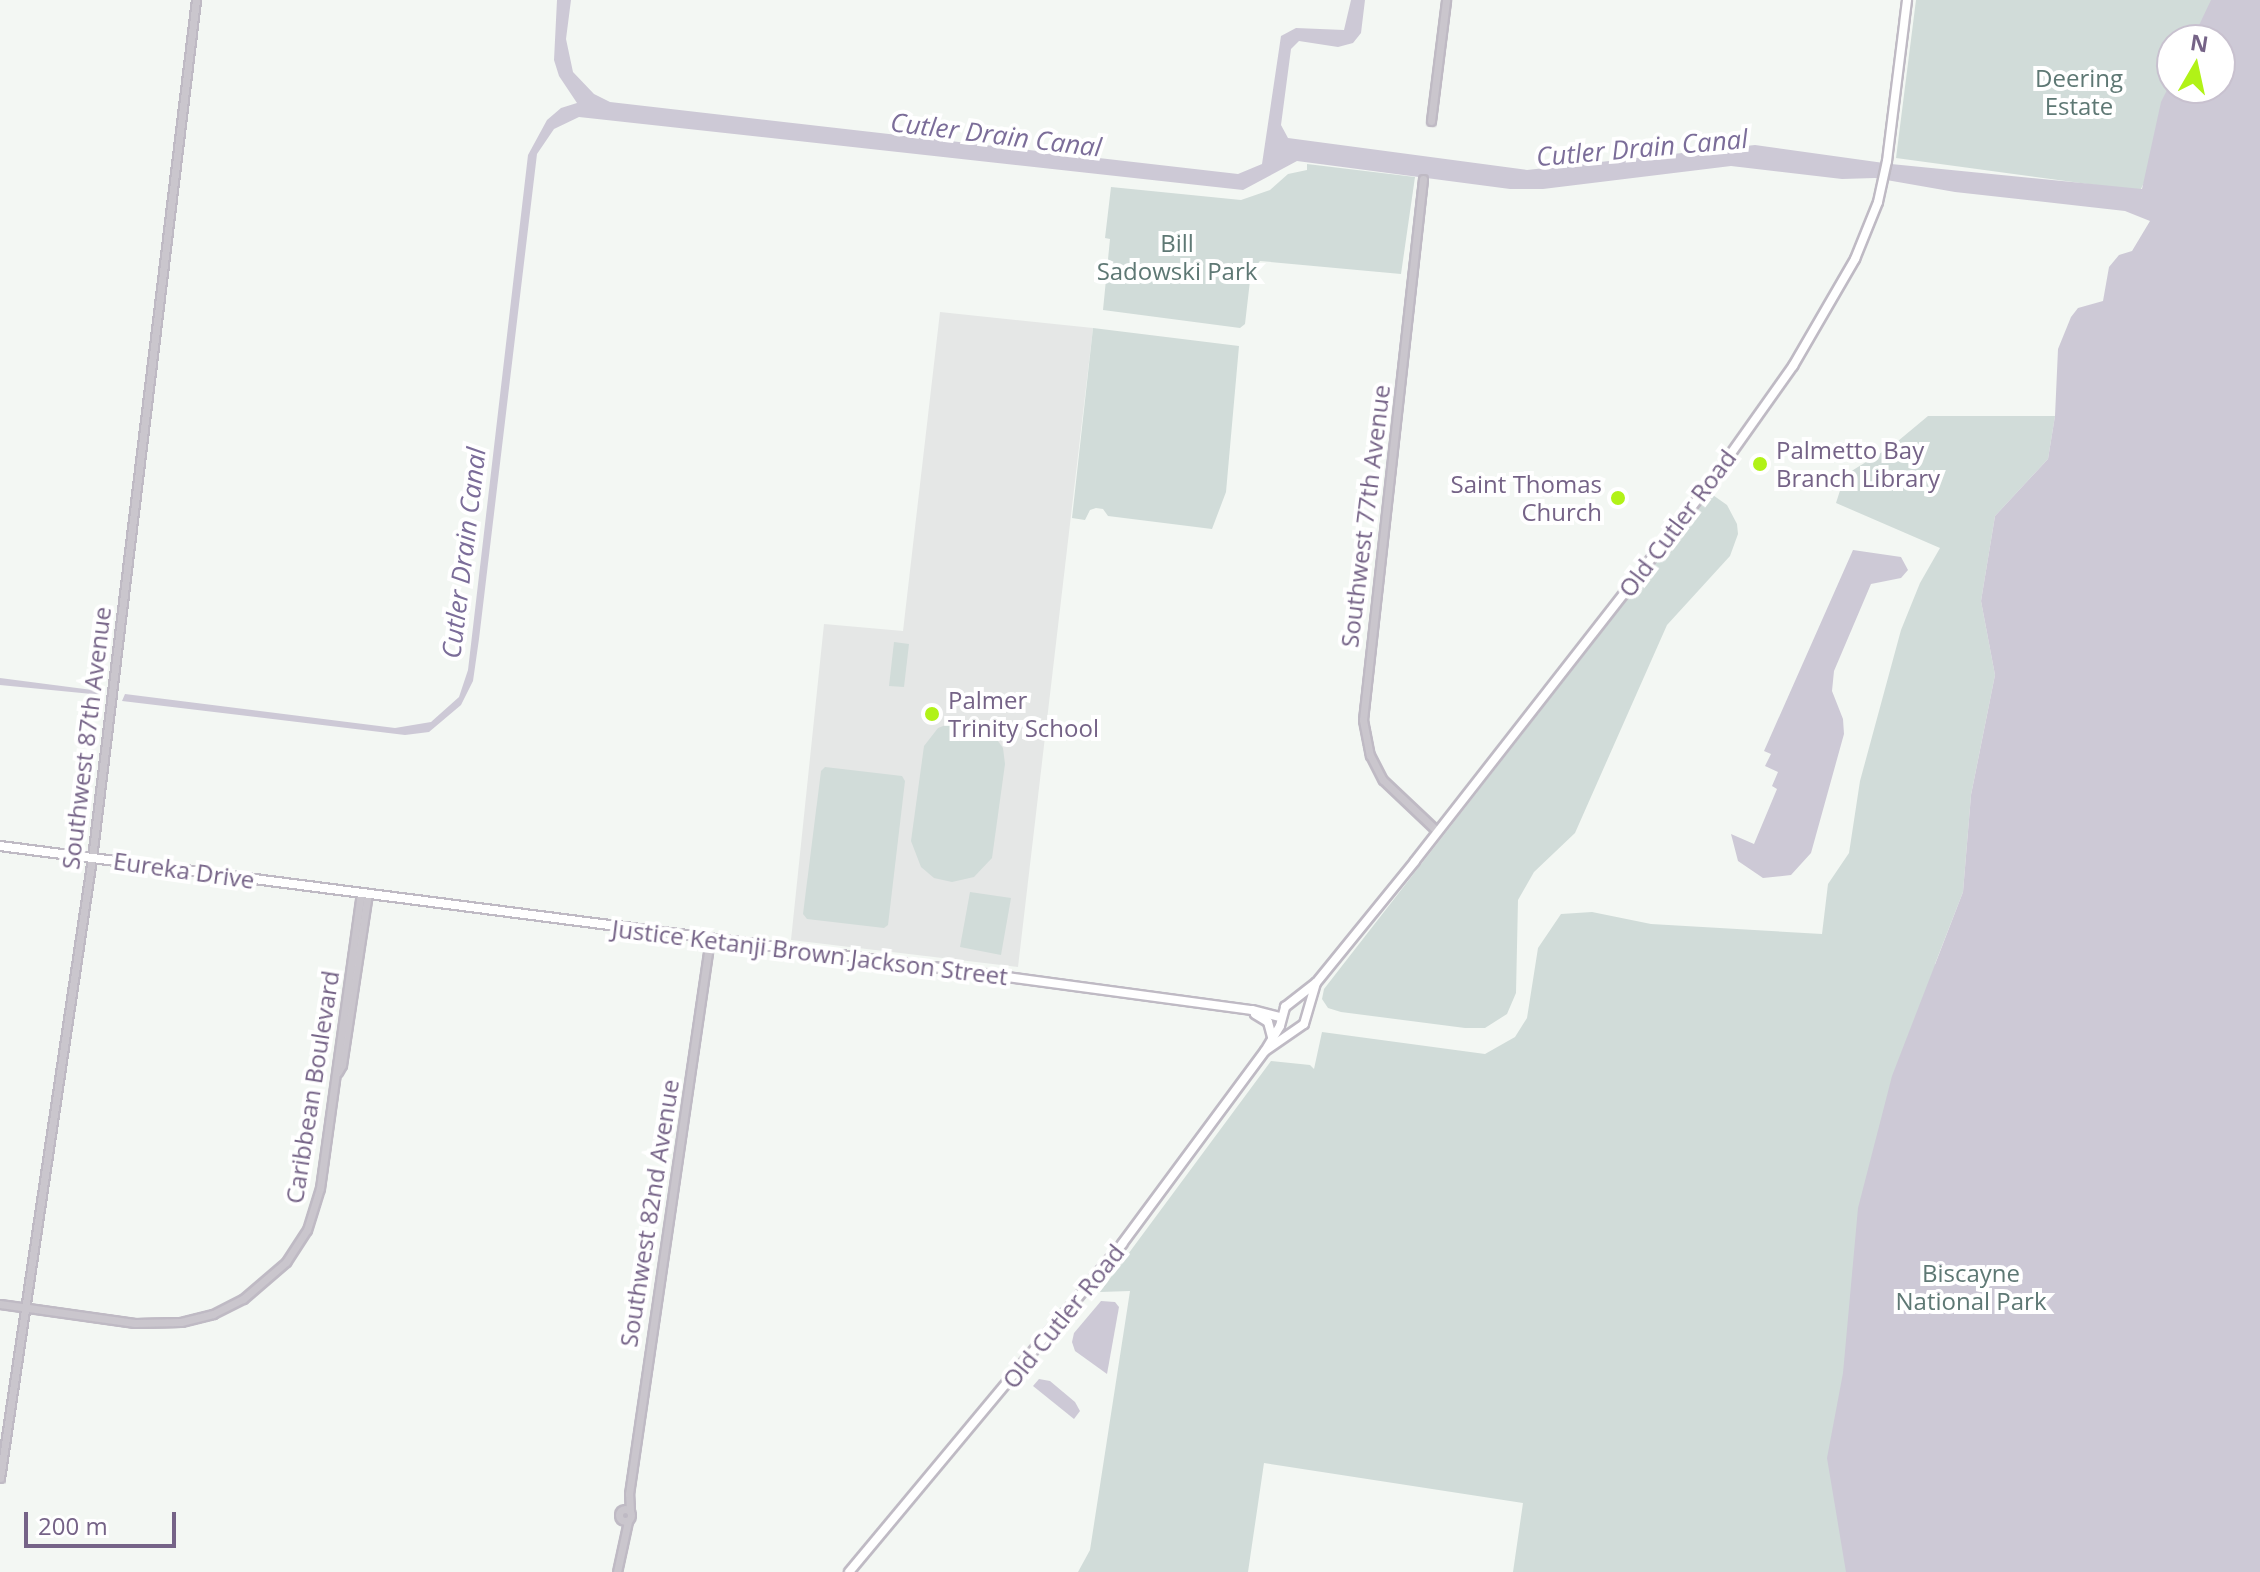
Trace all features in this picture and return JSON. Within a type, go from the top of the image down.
[{"type":"main road","name":"Old Cutler Road","points":[[1289,1004],[1316,983],[1437,831],[1690,509],[1788,372],[1860,250],[1883,181],[1907,0]]},
{"type":"main road","name":"Eureka Drive","points":[[0,846],[364,894]]},
{"type":"main road","name":"Justice Ketanji Brown Jackson Street","points":[[364,894],[1252,1010],[1282,1018]]},
{"type":"main road","name":"Old Cutler Road","points":[[1306,1012],[1316,983]]},
{"type":"main road","name":"Justice Ketanji Brown Jackson Street","points":[[1252,1010],[1289,1004]]},
{"type":"main road","points":[[1289,1004],[1298,1005],[1306,1012],[1305,1022],[1296,1028],[1282,1018],[1289,1004]]},
{"type":"main road","points":[[1252,1010],[1268,1022],[1272,1037]]},
{"type":"main road","name":"Old Cutler Road","points":[[849,1572],[1122,1244],[1265,1051],[1282,1018]]},
{"type":"main road","name":"Old Cutler Road","points":[[1265,1051],[1296,1028]]},
{"type":"street","name":"Southwest 87th Avenue","points":[[0,1478],[92,858],[196,0]]},
{"type":"street","points":[[1431,121],[1446,0]]},
{"type":"street","name":"Southwest 77th Avenue","points":[[1423,179],[1363,720],[1370,755],[1383,780],[1437,831]]},
{"type":"street","name":"Caribbean Boulevard","points":[[0,1304],[135,1323],[166,1324],[205,1317],[259,1288],[291,1255],[313,1215],[320,1188],[338,1072],[342,1065],[364,894]]},
{"type":"street","name":"Southwest 82nd Avenue","points":[[617,1572],[625,1521],[619,1515],[626,1510],[629,1494],[710,939]]},
{"type":"shaded area","points":[[557,0],[571,0],[566,39],[573,72],[594,94],[610,102],[1238,174],[1262,164],[1281,36],[1296,28],[1344,30],[1351,0],[1365,0],[1361,33],[1353,43],[1338,47],[1299,41],[1291,49],[1281,125],[1288,138],[1527,170],[1755,145],[1891,164],[2142,189],[2161,104],[2236,104],[2236,24],[2200,24],[2211,0],[2260,0],[2260,1572],[1846,1572],[1827,1458],[1843,1373],[1858,1208],[1892,1076],[1963,892],[1971,795],[1995,675],[1981,601],[1995,516],[2048,459],[2055,416],[2058,349],[2071,317],[2078,308],[2103,301],[2109,267],[2119,255],[2132,251],[2150,221],[2125,211],[1955,192],[1875,178],[1842,179],[1731,166],[1543,189],[1510,189],[1297,161],[1243,190],[579,117],[554,129],[537,154],[479,639],[473,681],[461,705],[429,732],[405,735],[122,701],[125,694],[395,728],[431,722],[459,697],[468,670],[528,155],[547,120],[561,108],[577,103],[559,76],[554,60]]},
{"type":"shaded area","name":"Palmer Trinity School","points":[[940,312],[1093,328],[1018,967],[791,940],[824,624],[903,631]]},
{"type":"shaded area","points":[[1853,550],[1901,557],[1908,570],[1901,578],[1871,584],[1834,671],[1832,691],[1843,719],[1844,734],[1811,853],[1791,875],[1763,878],[1738,861],[1731,834],[1754,844],[1777,789],[1772,786],[1778,772],[1765,766],[1771,754],[1764,751]]},
{"type":"shaded area","points":[[0,678],[100,691],[102,695],[0,685]]},
{"type":"shaded area","points":[[1101,1301],[1115,1302],[1119,1307],[1107,1374],[1075,1351],[1072,1342],[1074,1333]]},
{"type":"shaded area","points":[[1039,1379],[1050,1381],[1075,1402],[1080,1411],[1074,1419],[1033,1386]]},
{"type":"green space","name":"Deering Estate","points":[[1916,0],[2238,0],[2225,24],[2156,24],[2156,104],[2182,104],[2140,191],[1896,158]]},
{"type":"green space","name":"Bill Sadowski Park","points":[[1307,164],[1415,177],[1401,274],[1260,261],[1251,272],[1245,324],[1240,328],[1103,310],[1110,239],[1105,238],[1111,187],[1241,200],[1270,190],[1288,174],[1307,170]]},
{"type":"green space","name":"Bill Sadowski Park","points":[[1093,328],[1239,346],[1226,492],[1212,529],[1108,516],[1103,509],[1096,508],[1090,510],[1085,520],[1072,518]]},
{"type":"green space","name":"Biscayne National Park","points":[[1928,416],[2055,416],[2048,459],[1995,516],[1981,601],[1995,675],[1971,795],[1963,892],[1935,964],[2260,1572],[1513,1572],[1523,1503],[1264,1463],[1248,1572],[1078,1572],[1090,1550],[1130,1291],[1100,1292],[1271,1061],[1310,1065],[1314,1069],[1322,1032],[1485,1054],[1515,1037],[1527,1018],[1538,948],[1561,914],[1592,912],[1651,924],[1822,934],[1828,884],[1849,853],[1860,781],[1901,630],[1920,583],[1940,548],[1836,503],[1845,475],[1892,446]]},
{"type":"green space","points":[[1710,493],[1727,505],[1737,524],[1738,534],[1730,556],[1667,625],[1575,833],[1534,872],[1518,900],[1516,993],[1507,1014],[1485,1028],[1465,1028],[1328,1008],[1322,999],[1324,989]]},
{"type":"green space","points":[[894,642],[909,644],[904,687],[889,686]]},
{"type":"green space","points":[[956,721],[975,722],[990,730],[1003,748],[1005,764],[992,858],[974,877],[952,882],[934,878],[921,867],[911,841],[924,746],[938,728]]},
{"type":"green space","points":[[825,767],[902,776],[905,781],[888,925],[884,928],[807,919],[803,914],[821,771]]},
{"type":"green space","points":[[970,892],[1011,898],[1001,955],[960,947]]},
{"type":"place","name":"Palmetto Bay Branch Library","points":[[1760,464]]},
{"type":"place","name":"Saint Thomas Church","points":[[1618,498]]},
{"type":"place","name":"Palmer Trinity School","points":[[932,714]]},
{"type":"water label","name":"Cutler Drain Canal","points":[[996,135]]},
{"type":"water label","name":"Cutler Drain Canal","points":[[1642,148]]},
{"type":"water label","name":"Cutler Drain Canal","points":[[464,553]]}]
